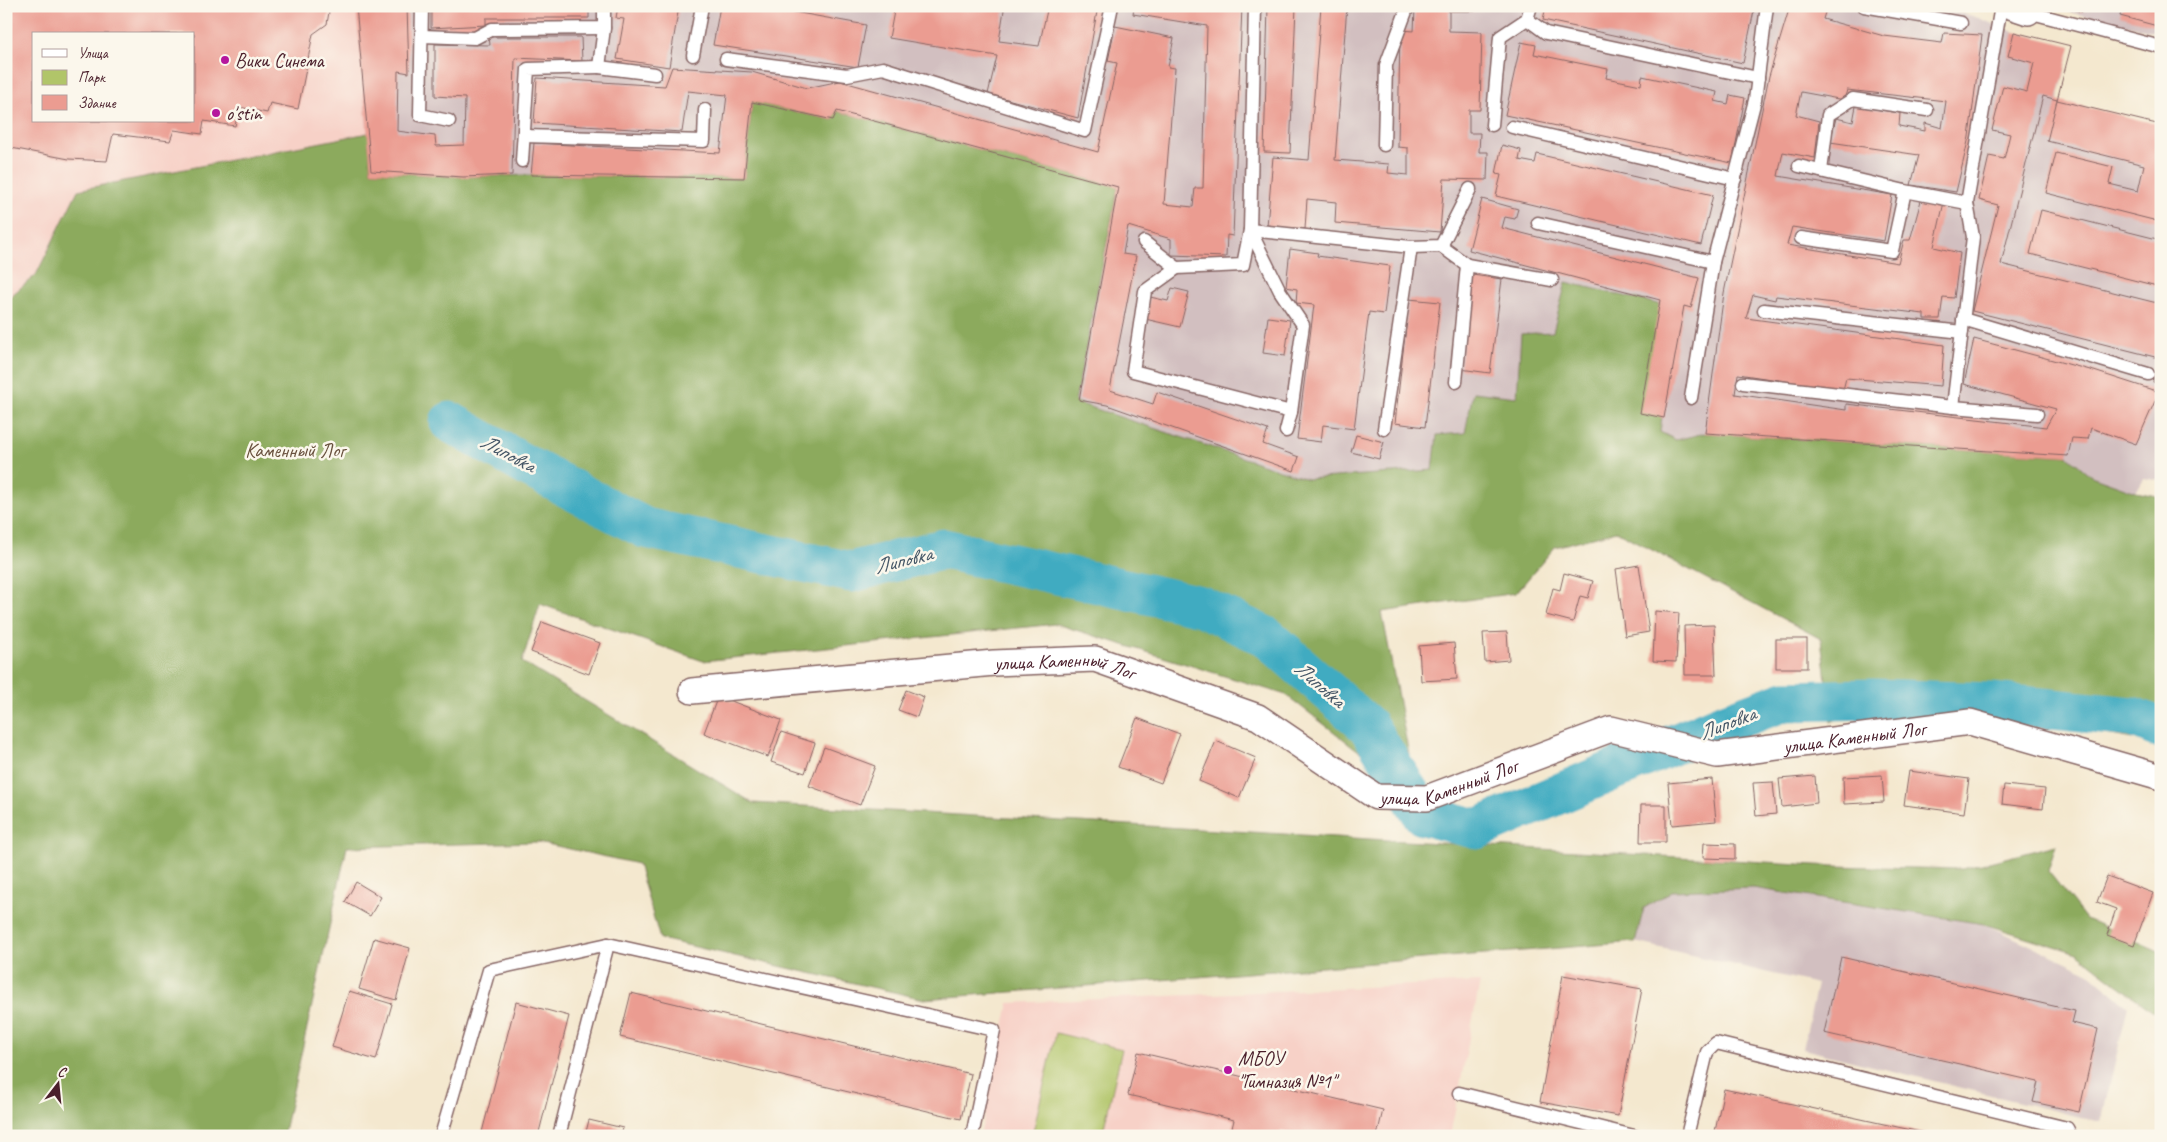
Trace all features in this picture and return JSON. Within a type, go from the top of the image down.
[{"type":"street","name":"улица Каменный Лог","points":[[692,691],[994,663],[1095,659],[1258,716],[1376,798],[1427,798],[1611,730],[1717,755],[1970,722],[2161,777]]},
{"type":"lane","points":[[422,6],[420,115],[449,121]]},
{"type":"lane","points":[[599,67],[604,28],[604,6]]},
{"type":"lane","points":[[693,55],[702,6]]},
{"type":"lane","points":[[726,59],[847,75],[883,68],[1085,131],[1112,6]]},
{"type":"lane","points":[[1254,6],[1250,230],[1243,265],[1178,268],[1145,291],[1133,371],[1291,412]]},
{"type":"lane","points":[[1384,145],[1386,66],[1408,6]]},
{"type":"lane","points":[[1492,125],[1500,36],[1527,19],[1531,6]]},
{"type":"lane","points":[[1691,398],[1713,262],[1755,100],[1766,6]]},
{"type":"lane","points":[[1864,6],[1961,23]]},
{"type":"lane","points":[[1953,407],[1973,237],[1967,203],[2001,6]]},
{"type":"lane","points":[[2023,8],[2161,47]]},
{"type":"lane","points":[[1527,19],[1546,33],[1758,78]]},
{"type":"lane","points":[[422,36],[474,38],[492,29],[604,28]]},
{"type":"lane","points":[[522,161],[528,69],[599,67],[655,74]]},
{"type":"lane","points":[[1821,171],[1828,115],[1853,99],[1928,110]]},
{"type":"lane","points":[[524,136],[704,141],[705,110]]},
{"type":"lane","points":[[1512,128],[1735,179]]},
{"type":"lane","points":[[1799,166],[1967,203]]},
{"type":"lane","points":[[1441,246],[1470,189]]},
{"type":"lane","points":[[1801,238],[1892,251],[1905,190]]},
{"type":"lane","points":[[1538,223],[1713,262]]},
{"type":"lane","points":[[1250,230],[1411,247],[1441,246],[1467,265],[1552,280]]},
{"type":"lane","points":[[1250,230],[1280,291],[1303,325],[1291,412],[1286,431]]},
{"type":"lane","points":[[1144,242],[1178,268]]},
{"type":"lane","points":[[1384,428],[1411,247]]},
{"type":"lane","points":[[1456,382],[1467,265]]},
{"type":"lane","points":[[1764,310],[1963,325],[2148,374]]},
{"type":"lane","points":[[1743,383],[1953,407],[2037,414]]},
{"type":"lane","points":[[441,1136],[489,970],[608,944],[994,1030],[972,1136]]},
{"type":"lane","points":[[559,1136],[608,944]]},
{"type":"lane","points":[[1687,1136],[1707,1052],[1716,1043],[2066,1128],[2071,1136]]},
{"type":"lane","points":[[1458,1092],[1634,1136]]},
{"type":"shaded area","points":[[6,6],[356,6],[368,133],[79,190],[36,275],[6,300]]},
{"type":"shaded area","points":[[356,6],[1940,6],[2014,32],[2071,46],[2048,141],[2161,169],[2161,481],[2144,478],[2136,492],[2091,476],[2067,456],[1705,433],[1676,440],[1660,432],[1566,282],[1553,332],[1521,334],[1517,397],[1465,433],[1437,436],[1434,470],[1307,479],[1075,402],[1112,222],[837,111],[833,120],[803,112],[744,178],[512,175],[463,177],[371,171]]},
{"type":"shaded area","points":[[2051,6],[2161,6],[2161,33],[2051,8]]},
{"type":"shaded area","points":[[1753,888],[1984,924],[2086,971],[2128,1006],[2101,1122],[1803,1049],[1817,984],[1635,942],[1644,908],[1672,891]]},
{"type":"shaded area","name":"МБОУ \"Гимназия №1\"","points":[[1480,982],[1450,1136],[980,1136],[1009,1003]]},
{"type":"green space","name":"Каменный Лог","points":[[752,102],[833,120],[837,111],[1118,187],[1075,402],[1307,479],[1433,470],[1437,435],[1465,433],[1473,392],[1517,397],[1521,334],[1553,332],[1566,282],[1662,305],[1662,417],[1660,432],[1676,440],[1705,433],[2068,456],[2091,476],[2136,492],[2161,497],[2161,744],[1889,695],[1831,722],[1821,639],[1616,531],[1555,547],[1516,593],[1382,612],[1409,755],[1390,775],[1286,695],[1056,624],[703,661],[540,604],[522,662],[753,803],[1833,866],[1962,869],[2056,845],[2048,871],[2086,919],[2161,952],[2161,1018],[2077,953],[1984,924],[1753,888],[1672,891],[1644,908],[1635,942],[924,999],[660,939],[638,864],[538,842],[347,847],[283,1136],[6,1136],[6,300],[36,275],[78,190],[368,133],[371,171],[463,177],[531,175],[744,178]]},
{"type":"green space","points":[[1056,1033],[1122,1049],[1102,1136],[1032,1136]]},
{"type":"building","points":[[6,6],[330,6],[327,24],[313,34],[298,109],[270,103],[267,113],[239,107],[235,126],[204,121],[202,134],[174,130],[170,141],[113,134],[107,161],[69,159],[6,147]]},
{"type":"building","points":[[356,6],[407,6],[409,73],[398,71],[397,131],[435,136],[436,146],[464,145],[465,98],[435,96],[435,44],[490,45],[489,37],[581,37],[582,61],[515,58],[512,175],[463,177],[371,171]]},
{"type":"building","points":[[431,6],[589,6],[589,18],[486,18],[486,25],[431,28]]},
{"type":"building","points":[[618,6],[679,6],[669,67],[617,59],[624,19],[616,18]]},
{"type":"building","points":[[720,6],[761,6],[866,25],[858,67],[713,45]]},
{"type":"building","points":[[895,6],[980,6],[1004,10],[999,41],[1039,46],[1048,6],[1098,6],[1078,118],[988,94],[997,56],[889,38]]},
{"type":"building","points":[[1134,6],[1242,6],[1233,236],[1227,235],[1226,257],[1171,255],[1171,239],[1128,226],[1123,254],[1136,256],[1110,390],[1153,404],[1157,392],[1268,430],[1263,444],[1299,457],[1294,471],[1107,405],[1079,400],[1118,187],[837,111],[833,120],[752,102],[744,178],[531,175],[534,143],[720,153],[727,95],[688,91],[682,132],[534,123],[537,78],[665,86],[672,67],[752,72],[807,88],[840,81],[1098,152],[1117,63],[1108,61],[1115,26],[1174,38],[1168,67],[1175,68],[1164,204],[1193,207],[1195,188],[1203,188],[1207,26],[1133,14]]},
{"type":"building","points":[[1268,6],[1296,6],[1290,153],[1264,152]]},
{"type":"building","points":[[1321,6],[1347,6],[1335,160],[1389,164],[1388,173],[1408,175],[1408,148],[1398,147],[1400,30],[1414,31],[1415,8],[1423,8],[1423,6],[1475,6],[1475,11],[1449,11],[1449,31],[1482,32],[1480,110],[1469,110],[1469,133],[1480,133],[1479,152],[1488,152],[1487,180],[1444,179],[1440,232],[1335,223],[1336,202],[1307,199],[1305,229],[1267,226],[1273,157],[1309,160]]},
{"type":"building","points":[[1546,6],[1755,6],[1743,63],[1543,20]]},
{"type":"building","points":[[1790,6],[1827,6],[1823,19],[1884,36],[1942,43],[1944,33],[1982,35],[1969,137],[1956,192],[1911,185],[1919,155],[1830,142],[1836,118],[1853,122],[1856,106],[1900,113],[1899,126],[1925,131],[1925,123],[1942,128],[1946,101],[1847,90],[1844,100],[1801,92],[1796,115],[1819,121],[1815,158],[1783,152],[1778,176],[1892,195],[1884,241],[1792,227],[1787,245],[1898,263],[1904,240],[1910,240],[1922,197],[1944,202],[1934,247],[1960,253],[1954,298],[1943,297],[1940,319],[1924,319],[1924,314],[1776,296],[1775,300],[1753,295],[1746,318],[1944,345],[1941,386],[1846,378],[1843,390],[1738,374],[1735,394],[1846,410],[1846,404],[2046,427],[2056,409],[1964,384],[1974,339],[2094,371],[2159,392],[2136,444],[2091,428],[2088,439],[2072,438],[2068,456],[1705,433],[1724,293],[1769,76]]},
{"type":"building","points":[[2062,6],[2083,6],[2082,12]]},
{"type":"building","points":[[2122,6],[2161,6],[2161,27],[2120,16]]},
{"type":"building","points":[[2014,32],[2071,46],[2057,100],[2043,96],[2001,264],[2161,304],[2161,384],[2153,382],[2159,358],[1972,311],[1998,205],[1979,200],[1989,156],[2004,159],[2010,134],[1992,130],[2003,86],[2027,92],[2034,63],[2008,56]]},
{"type":"building","points":[[1521,42],[1536,45],[1534,54],[1608,69],[1606,78],[1641,85],[1642,76],[1717,92],[1715,101],[1728,104],[1730,95],[1745,98],[1732,163],[1505,115]]},
{"type":"building","points":[[2057,100],[2161,125],[2161,222],[2046,193],[2056,153],[2113,167],[2109,184],[2138,191],[2144,165],[2047,141]]},
{"type":"building","points":[[1502,145],[1521,150],[1519,160],[1535,163],[1537,154],[1713,195],[1701,245],[1496,196],[1501,175],[1496,174]]},
{"type":"building","points":[[1482,199],[1518,209],[1515,219],[1505,217],[1502,228],[1699,278],[1691,308],[1684,306],[1664,418],[1640,413],[1660,300],[1469,250]]},
{"type":"building","points":[[2041,210],[2161,240],[2161,287],[2030,254]]},
{"type":"building","points":[[1290,249],[1318,253],[1317,256],[1390,266],[1384,314],[1369,312],[1354,429],[1323,425],[1321,442],[1297,439],[1314,305],[1296,303],[1297,289],[1286,287]]},
{"type":"building","points":[[1472,275],[1502,279],[1490,373],[1460,369]]},
{"type":"building","points":[[1172,288],[1189,292],[1180,327],[1145,319],[1150,297],[1168,301]]},
{"type":"building","points":[[1409,299],[1440,302],[1425,427],[1395,423]]},
{"type":"building","points":[[1268,317],[1290,320],[1285,356],[1263,353]]},
{"type":"building","points":[[1356,435],[1384,442],[1379,459],[1351,452]]},
{"type":"building","points":[[1639,565],[1649,632],[1625,636],[1616,569]]},
{"type":"building","points":[[1564,573],[1593,581],[1588,598],[1580,596],[1573,622],[1546,615],[1553,588],[1560,590]]},
{"type":"building","points":[[1655,611],[1679,613],[1676,662],[1653,661]]},
{"type":"building","points":[[542,622],[600,643],[589,674],[531,652]]},
{"type":"building","points":[[1714,625],[1716,675],[1685,675],[1684,626]]},
{"type":"building","points":[[1507,632],[1509,660],[1485,662],[1483,633]]},
{"type":"building","points":[[1776,639],[1807,639],[1807,668],[1776,668]]},
{"type":"building","points":[[1454,643],[1457,679],[1421,681],[1419,646]]},
{"type":"building","points":[[906,690],[924,697],[917,717],[898,710]]},
{"type":"building","points":[[718,696],[781,720],[768,757],[704,733]]},
{"type":"building","points":[[1137,718],[1180,734],[1161,783],[1118,767]]},
{"type":"building","points":[[781,732],[815,743],[805,773],[771,762]]},
{"type":"building","points":[[1216,741],[1256,758],[1239,798],[1199,781]]},
{"type":"building","points":[[824,747],[875,766],[860,805],[809,786]]},
{"type":"building","points":[[1909,771],[1969,779],[1964,813],[1904,805]]},
{"type":"building","points":[[1882,775],[1884,802],[1844,804],[1843,777]]},
{"type":"building","points":[[1815,776],[1817,803],[1782,807],[1779,779]]},
{"type":"building","points":[[1712,779],[1716,821],[1672,825],[1668,783]]},
{"type":"building","points":[[1773,782],[1776,814],[1756,816],[1753,783]]},
{"type":"building","points":[[2004,785],[2045,789],[2043,809],[2002,804]]},
{"type":"building","points":[[1641,805],[1666,805],[1666,842],[1640,842]]},
{"type":"building","points":[[1704,843],[1735,844],[1735,859],[1703,858]]},
{"type":"building","points":[[2107,876],[2153,893],[2134,945],[2107,935],[2116,909],[2097,902]]},
{"type":"building","points":[[356,882],[381,897],[370,916],[345,902]]},
{"type":"building","points":[[374,938],[410,948],[396,1000],[359,989]]},
{"type":"building","points":[[1841,957],[2075,1011],[2072,1023],[2098,1029],[2079,1112],[2033,1102],[2038,1082],[1824,1033]]},
{"type":"building","points":[[1563,975],[1642,989],[1618,1116],[1540,1102]]},
{"type":"building","points":[[349,991],[392,1004],[376,1060],[332,1047]]},
{"type":"building","points":[[631,993],[971,1074],[961,1119],[620,1037]]},
{"type":"building","points":[[516,1002],[569,1016],[538,1136],[481,1136]]},
{"type":"building","points":[[1138,1052],[1383,1110],[1377,1136],[1302,1136],[1281,1131],[1280,1136],[1230,1136],[1234,1120],[1128,1095]]},
{"type":"building","points":[[1724,1089],[1934,1135],[1934,1136],[1714,1136]]},
{"type":"building","points":[[589,1120],[623,1128],[621,1136],[585,1136]]},
{"type":"waterway","name":"Липовка","points":[[450,422],[527,466],[645,528],[851,572],[944,549],[1201,606],[1267,637],[1368,726],[1423,815],[1477,829],[1717,726],[1785,701],[1873,699],[1992,703],[2133,717],[2161,729]]},
{"type":"place","name":"Вики Синема","points":[[225,60]]},
{"type":"place","name":"o'stin","points":[[216,113]]},
{"type":"place","name":"МБОУ \"Гимназия №1\"","points":[[1228,1070]]}]
